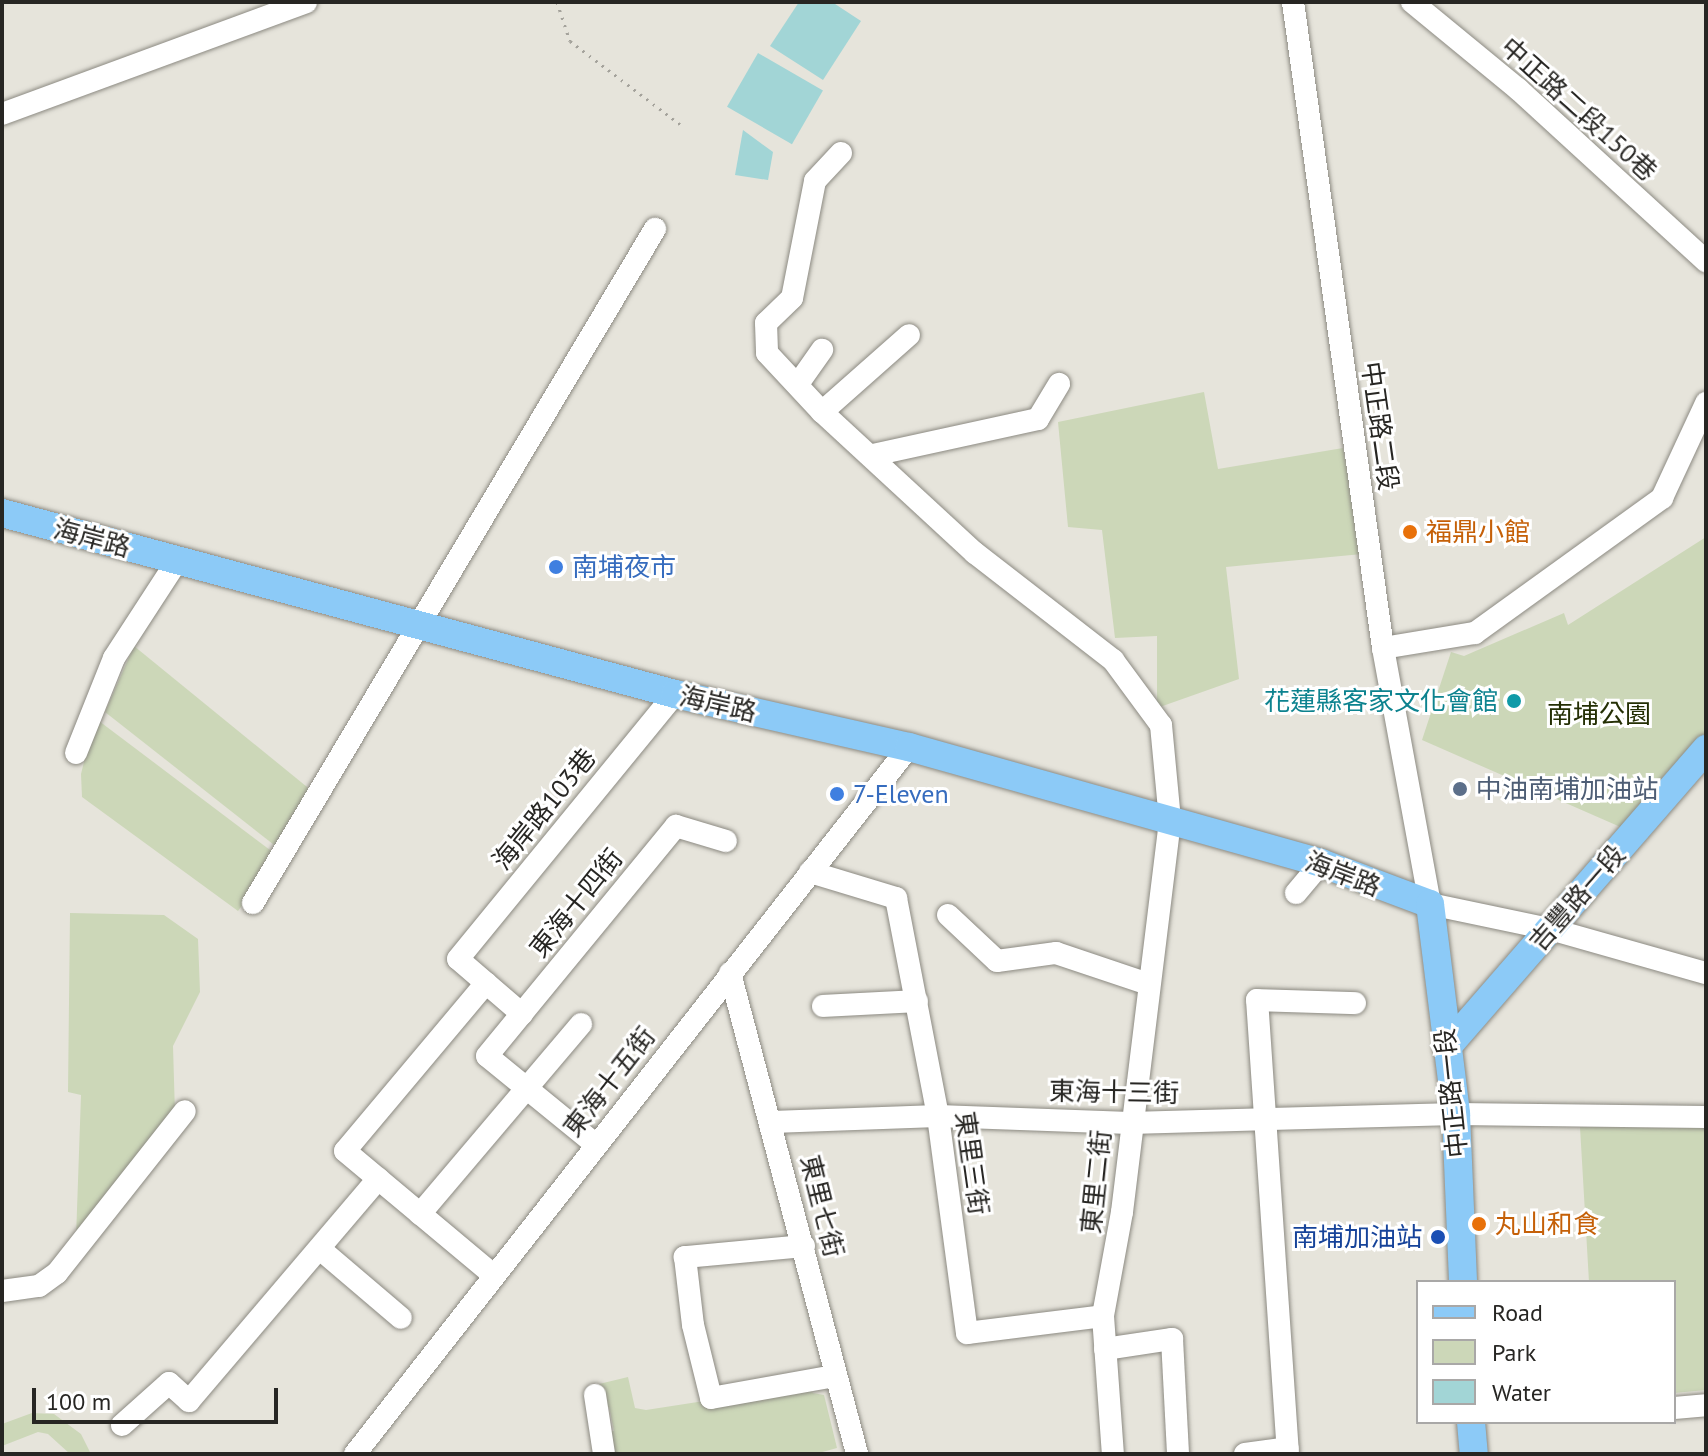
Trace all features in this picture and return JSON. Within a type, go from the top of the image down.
[{"type":"main road","name":"海岸路","points":[[2,513],[675,694],[909,747],[1321,863],[1430,904]]},
{"type":"main road","name":"吉豐路一段","points":[[1447,1047],[1706,749]]},
{"type":"main road","name":"中正路一段","points":[[1430,904],[1456,1114],[1463,1280]]},
{"type":"main road","points":[[1471,1424],[1474,1454]]},
{"type":"street","points":[[2,114],[251,12],[306,2]]},
{"type":"street","name":"中正路二段","points":[[1293,2],[1383,648],[1430,904]]},
{"type":"street","name":"中正路二段150巷","points":[[1412,2],[1518,89],[1706,261]]},
{"type":"street","name":"東里二街","points":[[841,153],[815,181],[792,298],[766,323],[767,353],[822,412],[873,455],[975,553],[1113,660],[1161,725],[1170,821],[1130,1123],[1122,1212],[1103,1316],[1113,1454]]},
{"type":"street","points":[[253,903],[655,229]]},
{"type":"street","points":[[822,412],[909,335]]},
{"type":"street","points":[[798,384],[822,350]]},
{"type":"street","points":[[873,455],[1038,419],[1059,384]]},
{"type":"street","points":[[1383,648],[1475,633],[1662,498],[1706,403]]},
{"type":"street","points":[[76,753],[114,658],[177,561]]},
{"type":"street","name":"海岸路103巷","points":[[486,983],[458,959],[675,694]]},
{"type":"street","name":"東海十五街","points":[[355,1454],[375,1444],[492,1274],[909,747]]},
{"type":"street","name":"東海十四街","points":[[527,1088],[487,1056],[676,826],[726,841]]},
{"type":"street","points":[[1296,893],[1321,863]]},
{"type":"street","points":[[810,872],[896,898],[917,1001],[823,1006]]},
{"type":"street","points":[[1430,904],[1550,929],[1706,973]]},
{"type":"street","points":[[948,915],[997,961],[1056,953],[1148,984]]},
{"type":"street","name":"東里七街","points":[[730,973],[772,1122],[857,1454]]},
{"type":"street","points":[[492,1274],[345,1151],[486,983],[522,1014]]},
{"type":"street","points":[[1245,1454],[1288,1451],[1257,1000],[1355,1003]]},
{"type":"street","name":"東里三街","points":[[917,1001],[938,1116],[967,1333],[1103,1316]]},
{"type":"street","points":[[420,1214],[581,1024]]},
{"type":"street","points":[[527,1088],[595,1144]]},
{"type":"street","points":[[2,1291],[39,1286],[57,1273],[185,1111]]},
{"type":"street","name":"東海十三街","points":[[772,1122],[938,1116],[1130,1123],[1456,1114],[1706,1117]]},
{"type":"street","points":[[122,1425],[169,1383],[189,1401],[378,1179]]},
{"type":"street","points":[[804,1246],[685,1257],[693,1325],[711,1398],[835,1376]]},
{"type":"street","points":[[320,1249],[401,1318]]},
{"type":"street","points":[[1105,1349],[1172,1339],[1178,1454]]},
{"type":"street","points":[[595,1395],[604,1454]]},
{"type":"street","points":[[1676,1408],[1706,1405]]},
{"type":"path","points":[[557,2],[570,41],[681,125]]},
{"type":"green space","points":[[1204,392],[1218,469],[1343,448],[1362,554],[1226,567],[1239,679],[1157,708],[1157,636],[1115,638],[1102,530],[1068,527],[1058,422]]},
{"type":"green space","name":"南埔公園","points":[[1706,537],[1706,733],[1625,829],[1422,740],[1451,652],[1464,656],[1564,613],[1568,625]]},
{"type":"green space","points":[[134,646],[312,791],[278,848],[105,712]]},
{"type":"green space","points":[[95,718],[278,856],[238,911],[82,797],[81,774]]},
{"type":"green space","points":[[70,913],[164,915],[198,939],[200,992],[173,1046],[175,1114],[76,1238],[81,1095],[68,1092]]},
{"type":"green space","points":[[1580,1127],[1706,1128],[1706,1390],[1676,1393],[1676,1280],[1589,1280]]},
{"type":"green space","points":[[628,1377],[635,1408],[646,1410],[807,1385],[813,1393],[824,1395],[837,1448],[815,1454],[608,1454],[605,1432],[614,1431],[609,1407],[601,1405],[599,1384]]},
{"type":"green space","points":[[32,1413],[54,1414],[81,1434],[91,1454],[70,1454],[48,1434],[38,1432],[2,1446],[2,1424]]},
{"type":"water","points":[[799,2],[832,2],[861,21],[823,80],[770,46]]},
{"type":"water","points":[[758,53],[823,90],[792,144],[727,107]]},
{"type":"water","points":[[743,130],[773,152],[768,180],[735,175]]},
{"type":"place","name":"福鼎小館","points":[[1410,532]]},
{"type":"place","name":"南埔夜市","points":[[556,567]]},
{"type":"place","name":"花蓮縣客家文化會館","points":[[1514,701]]},
{"type":"place","name":"中油南埔加油站","points":[[1460,789]]},
{"type":"place","name":"7-Eleven","points":[[837,794]]},
{"type":"place","name":"丸山和食","points":[[1479,1224]]},
{"type":"place","name":"南埔加油站","points":[[1438,1237]]}]
